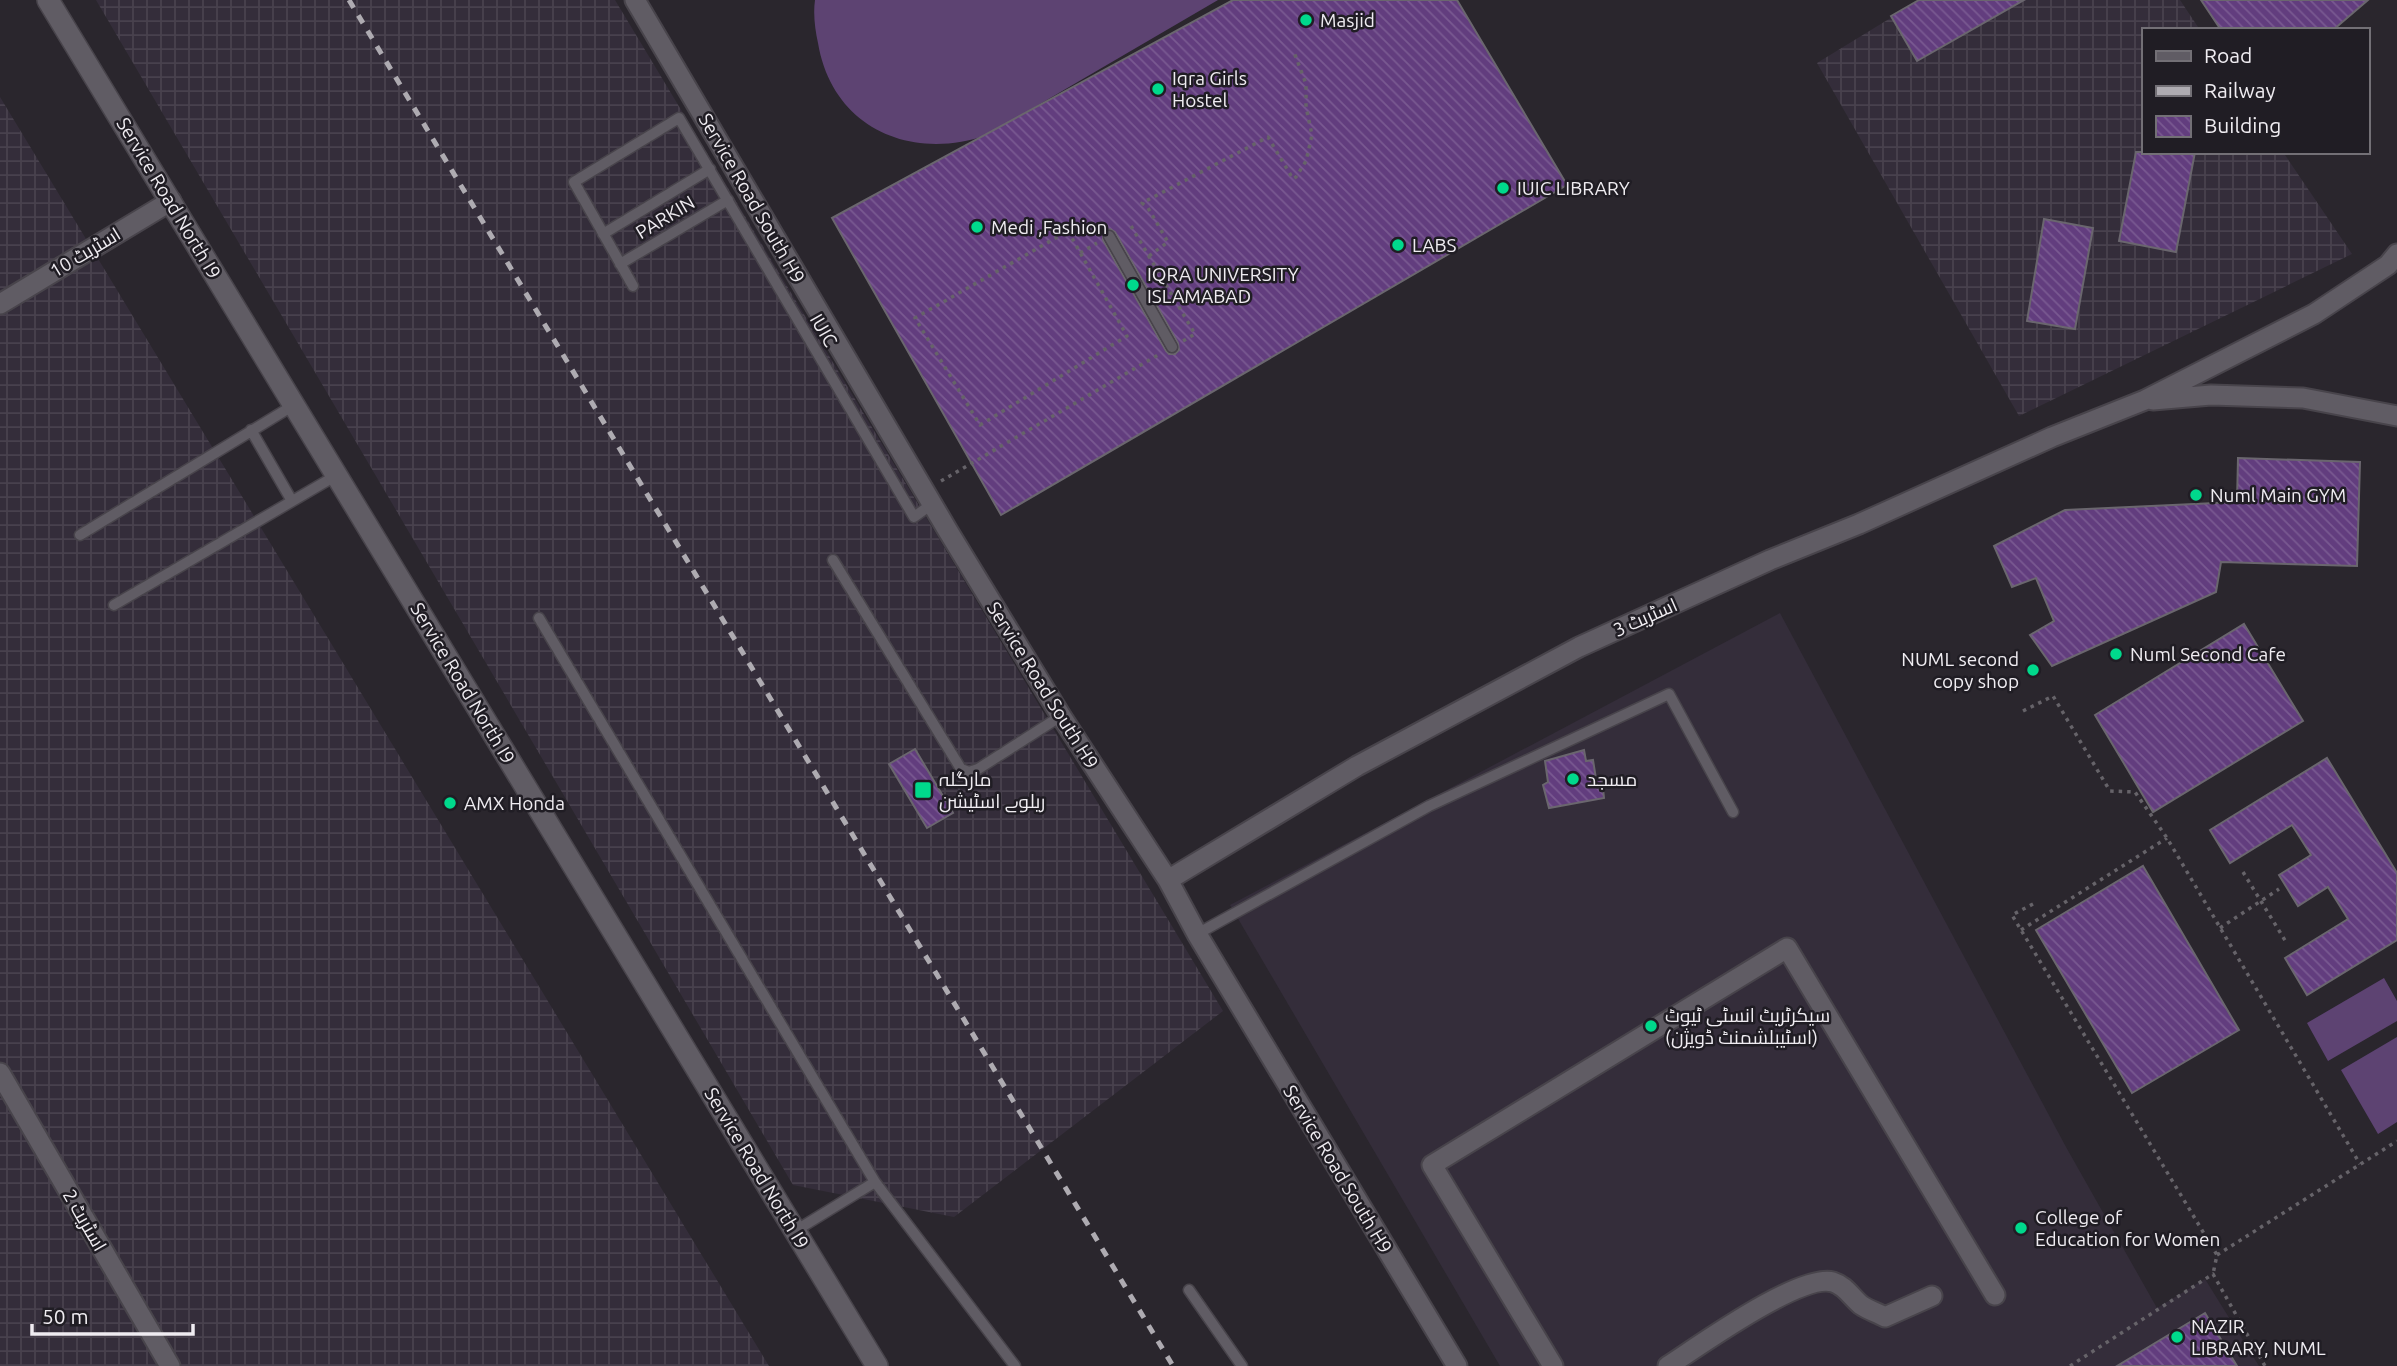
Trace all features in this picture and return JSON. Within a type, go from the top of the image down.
[{"type":"main road","name":"Service Road North I9","points":[[48,0],[877,1366]]},
{"type":"street","name":"Service Road South H9","points":[[635,0],[928,497],[1061,716],[1168,880],[1197,934],[1457,1366]]},
{"type":"street","name":"اسٹریٹ 10","points":[[0,304],[171,201]]},
{"type":"street","points":[[2145,400],[2314,314],[2388,265],[2397,254]]},
{"type":"street","points":[[2145,400],[2211,396],[2303,398],[2397,416]]},
{"type":"street","name":"اسٹریٹ 3","points":[[1168,880],[1357,766],[1579,647],[1770,560],[2145,400]]},
{"type":"street","points":[[1553,1366],[1432,1165],[1787,948],[1995,1295]]},
{"type":"street","name":"اسٹریٹ 2","points":[[0,1073],[170,1366]]},
{"type":"street","points":[[1668,1366],[1784,1294],[1818,1281],[1831,1281],[1844,1286],[1862,1305],[1885,1317],[1933,1296]]},
{"type":"lane","name":"IUIC","points":[[603,234],[574,182],[679,118],[914,517],[928,497]]},
{"type":"lane","points":[[632,286],[603,234],[708,164]]},
{"type":"lane","name":"PARKIN","points":[[620,264],[728,200]]},
{"type":"lane","points":[[1109,236],[1172,348]]},
{"type":"lane","points":[[80,535],[294,405]]},
{"type":"lane","points":[[251,430],[292,501]]},
{"type":"lane","points":[[114,605],[337,475]]},
{"type":"lane","points":[[833,561],[961,769],[969,772],[978,769],[1061,716]]},
{"type":"lane","points":[[539,618],[875,1182],[1015,1366]]},
{"type":"lane","points":[[1197,934],[1429,806],[1669,694],[1733,812]]},
{"type":"lane","points":[[795,1231],[875,1182]]},
{"type":"lane","points":[[1189,1290],[1242,1366]]},
{"type":"path","points":[[1150,256],[1168,242],[1148,208],[1142,203],[1268,136],[1293,179],[1296,177],[1306,161],[1312,135],[1306,107],[1306,84],[1294,52]]},
{"type":"path","points":[[928,497],[1195,334],[1131,226]]},
{"type":"path","points":[[1068,231],[1127,336],[980,425],[915,318],[1068,231]]},
{"type":"path","points":[[2023,711],[2053,696],[2110,791],[2135,792],[2167,838],[2360,1164]]},
{"type":"path","points":[[2021,930],[2167,838]]},
{"type":"path","points":[[2244,872],[2286,942]]},
{"type":"path","points":[[2220,928],[2279,890]]},
{"type":"path","points":[[2033,904],[2012,915],[2217,1255],[2213,1274],[2265,1366]]},
{"type":"path","points":[[2217,1255],[2397,1141]]},
{"type":"path","points":[[2072,1366],[2213,1274]]},
{"type":"shaded area","name":"مارگلہ ریلوے اسٹیشن","points":[[96,0],[615,0],[1223,1011],[954,1217],[793,1185]]},
{"type":"shaded area","points":[[815,0],[1218,0],[987,135],[958,142],[930,144],[903,140],[879,131],[857,116],[839,97],[826,72],[818,43]]},
{"type":"shaded area","points":[[1920,0],[2180,0],[2199,28],[2142,28],[2142,154],[2284,154],[2352,254],[2019,416],[1817,63]]},
{"type":"shaded area","points":[[0,97],[769,1366],[0,1366]]},
{"type":"shaded area","name":"سیکرٹریٹ انسٹی ٹیوٹ (اسٹیبلشمنٹ ڈویژن)","points":[[1780,613],[2066,1147],[2157,1308],[2205,1279],[2259,1366],[1500,1366],[1230,905]]},
{"type":"shaded area","points":[[2384,978],[2397,1001],[2397,1021],[2328,1061],[2307,1023]]},
{"type":"shaded area","points":[[2397,1037],[2397,1122],[2378,1134],[2341,1070]]},
{"type":"building","name":"IQRA UNIVERSITY ISLAMABAD","points":[[1233,0],[1457,0],[1567,185],[1001,515],[832,218]],"holes":[[[1110,229],[1115,232],[1178,343],[1179,350],[1175,354],[1166,351],[1103,240],[1103,232]]]},
{"type":"building","points":[[1919,0],[2024,0],[1917,61],[1891,16]]},
{"type":"building","points":[[2201,0],[2368,0],[2335,28],[2220,28]]},
{"type":"building","points":[[2136,152],[2195,154],[2176,252],[2119,241]]},
{"type":"building","points":[[2044,219],[2093,228],[2075,329],[2027,321]]},
{"type":"building","points":[[2238,458],[2360,462],[2357,566],[2221,562],[2216,592],[2052,666],[2030,635],[2054,621],[2036,578],[2012,587],[1994,546],[2065,510],[2237,502]]},
{"type":"building","points":[[2244,624],[2303,721],[2153,812],[2095,715]]},
{"type":"building","points":[[915,749],[953,813],[927,828],[889,764]]},
{"type":"building","name":"مسجد","points":[[1584,750],[1586,761],[1593,760],[1596,779],[1602,779],[1604,798],[1549,808],[1543,785],[1548,782],[1545,761]]},
{"type":"building","points":[[2327,758],[2397,873],[2397,940],[2307,995],[2285,958],[2348,919],[2328,887],[2298,906],[2279,875],[2311,855],[2292,825],[2230,863],[2210,830]]},
{"type":"building","points":[[2143,866],[2239,1030],[2132,1093],[2036,930]]},
{"type":"building","points":[[2205,1313],[2237,1366],[2117,1366]]},
{"type":"railway","points":[[349,0],[1173,1366]]},
{"type":"place","name":"Masjid","points":[[1306,20]]},
{"type":"place","name":"Iqra Girls Hostel","points":[[1158,89]]},
{"type":"place","name":"IUIC LIBRARY","points":[[1503,188]]},
{"type":"place","name":"Medi ,Fashion","points":[[977,227]]},
{"type":"place","name":"LABS","points":[[1398,245]]},
{"type":"place","name":"IQRA UNIVERSITY ISLAMABAD","points":[[1133,285]]},
{"type":"place","name":"Numl Main GYM","points":[[2196,495]]},
{"type":"place","name":"Numl Second Cafe","points":[[2116,654]]},
{"type":"place","name":"NUML second copy shop","points":[[2033,670]]},
{"type":"place","name":"مسجد","points":[[1573,779]]},
{"type":"place","name":"مارگلہ ریلوے اسٹیشن","points":[[923,790]]},
{"type":"place","name":"AMX Honda","points":[[450,803]]},
{"type":"place","name":"سیکرٹریٹ انسٹی ٹیوٹ (اسٹیبلشمنٹ ڈویژن)","points":[[1651,1026]]},
{"type":"place","name":"College of Education for Women","points":[[2021,1228]]},
{"type":"place","name":"NAZIR LIBRARY, NUML","points":[[2177,1337]]}]
